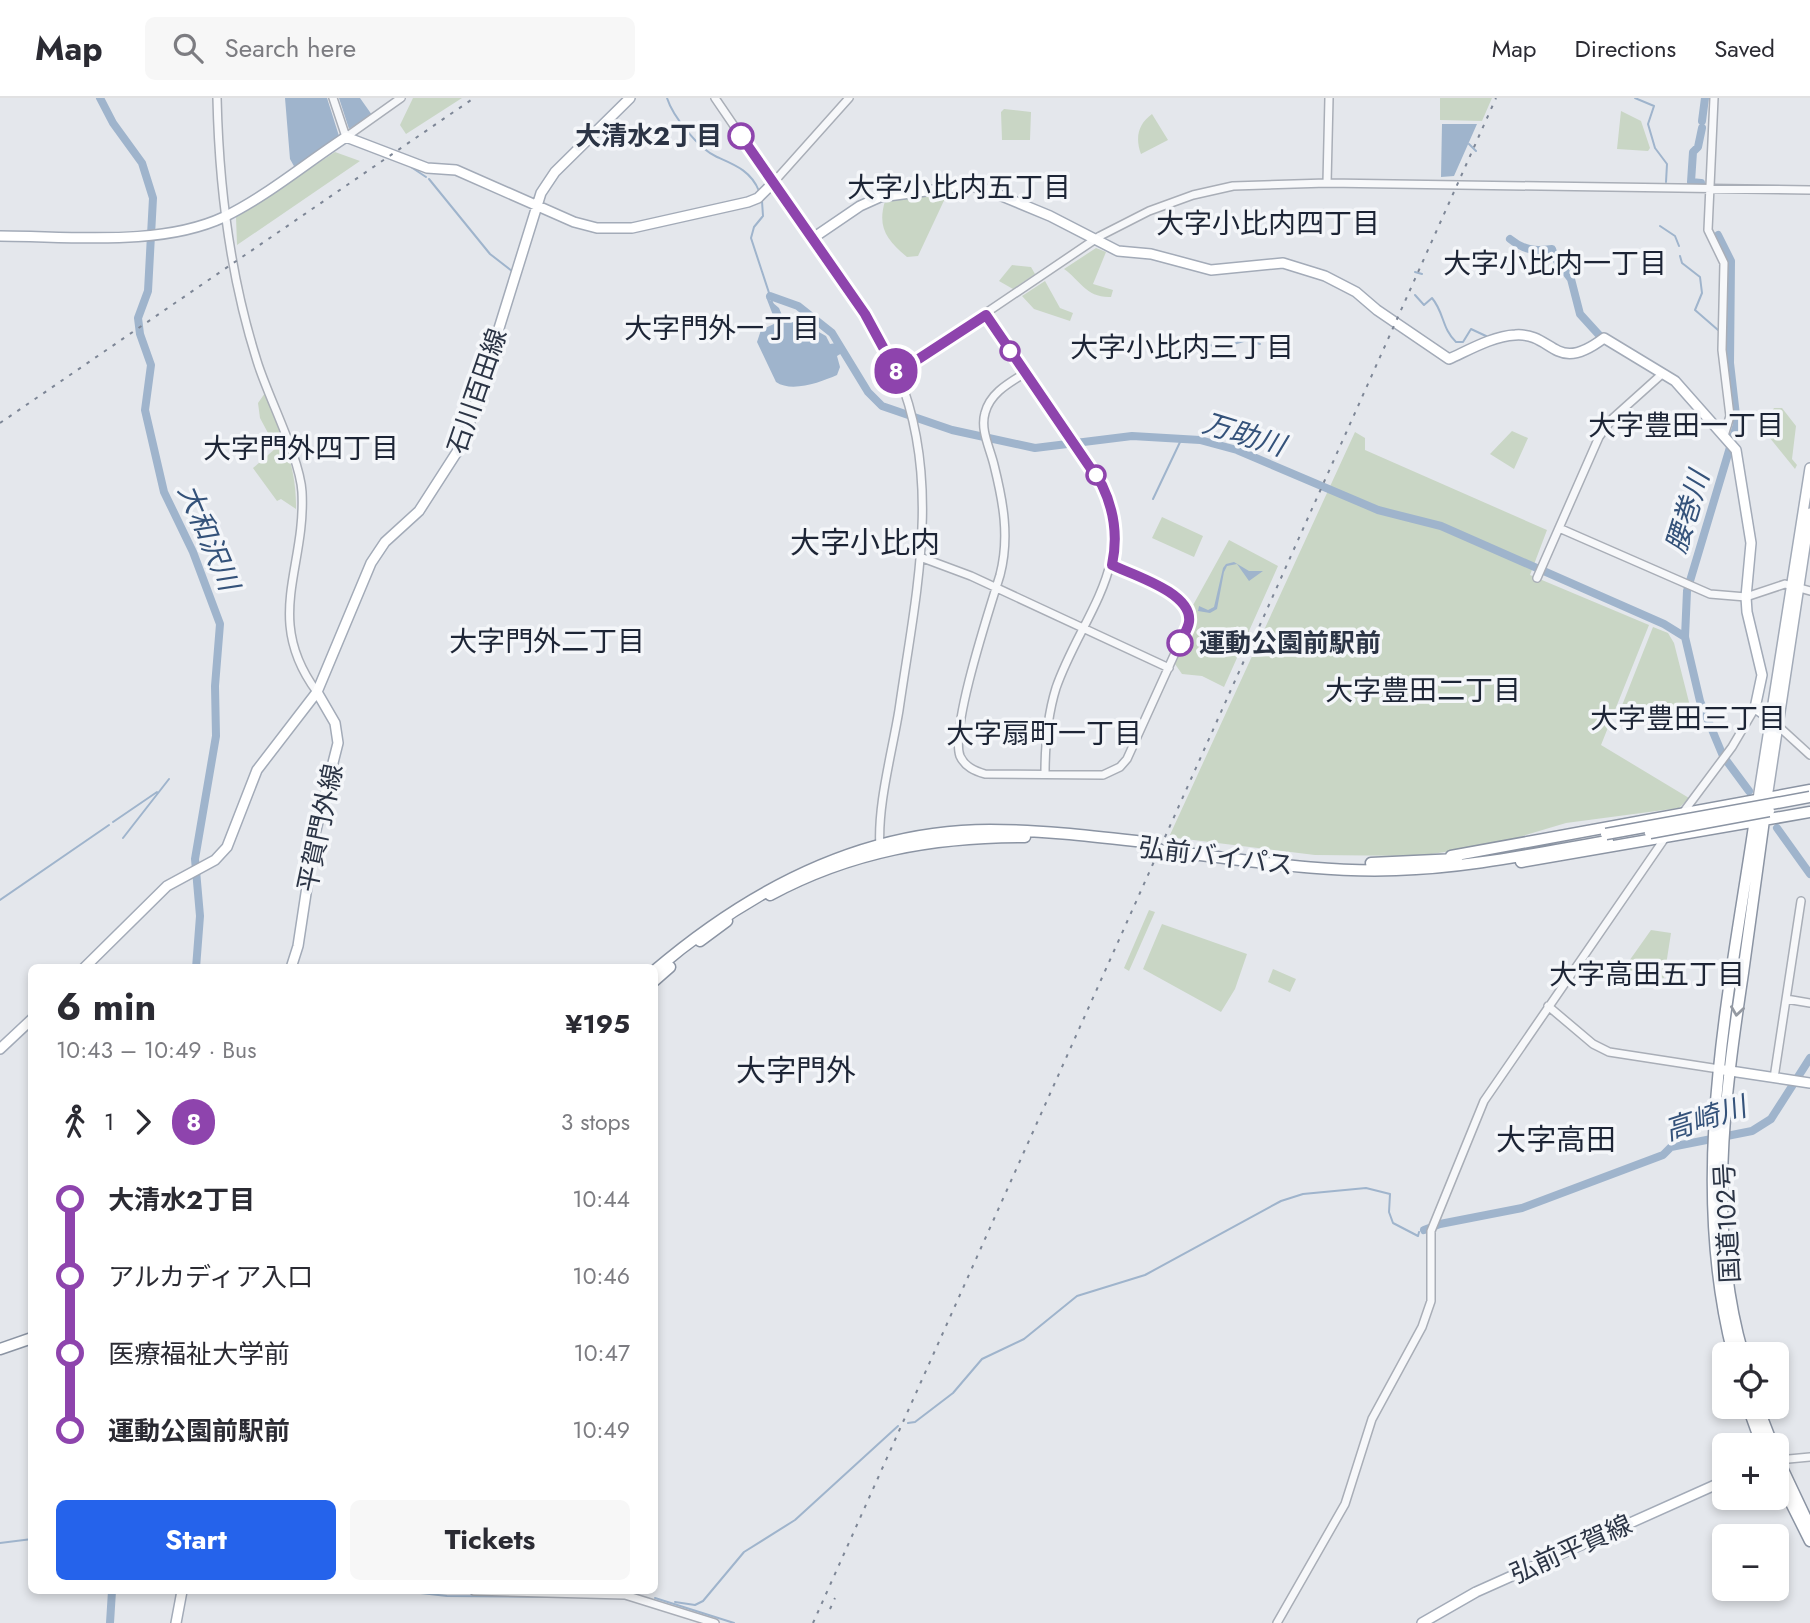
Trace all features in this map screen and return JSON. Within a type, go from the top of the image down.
[{"type":"highway","points":[[1426,865],[1684,812],[1810,790]]},
{"type":"highway","name":"弘前バイパス","points":[[1607,837],[1810,797]]},
{"type":"highway","name":"国道102号","points":[[1731,1342],[1717,1259],[1718,1131],[1724,1070],[1763,799]]},
{"type":"highway","name":"弘前バイパス","points":[[658,968],[712,924],[772,887],[811,868],[880,848],[985,837],[1025,837],[1167,847],[1297,866],[1392,871],[1810,804]]},
{"type":"highway","points":[[1426,865],[1488,867],[1810,812]]},
{"type":"highway","name":"弘前バイパス","points":[[658,977],[695,945],[754,904],[829,868],[880,848]]},
{"type":"highway","name":"国道102号","points":[[1718,1143],[1724,1252],[1740,1342]]},
{"type":"highway","points":[[0,1342],[28,1332]]},
{"type":"highway","points":[[0,1349],[28,1339]]},
{"type":"highway","points":[[1789,1483],[1810,1527]]},
{"type":"highway","points":[[1789,1499],[1810,1541]]},
{"type":"main road","name":"石川百田線","points":[[88,964],[159,893],[180,878],[212,862],[233,838],[257,771],[317,692],[377,553],[419,512],[464,442],[536,204],[555,172],[630,98]]},
{"type":"main road","points":[[0,236],[127,236],[170,231],[224,217],[346,137],[427,167],[456,170],[574,222],[615,229],[748,202],[758,198],[773,183],[813,238],[860,206],[880,197],[972,186],[990,190],[1118,251],[1152,254],[1211,270],[1283,263],[1325,276],[1356,292],[1377,310],[1449,359],[1512,335],[1524,336],[1574,354],[1587,351],[1604,338],[1678,384],[1735,449],[1751,543],[1746,597],[1762,675],[1755,708],[1774,722]]},
{"type":"main road","points":[[1763,799],[1810,468]]},
{"type":"main road","points":[[1795,586],[1810,513]]},
{"type":"main road","name":"平賀門外線","points":[[292,964],[298,946],[314,834],[338,743],[335,723],[317,692]]},
{"type":"main road","points":[[0,1049],[28,1023]]},
{"type":"main road","points":[[1724,1070],[1806,1083]]},
{"type":"main road","name":"弘前平賀線","points":[[1422,1623],[1476,1592],[1712,1486]]},
{"type":"main road","points":[[176,1623],[181,1594]]},
{"type":"street","points":[[217,98],[224,217],[252,345],[300,480],[301,508],[288,624],[297,659],[317,692]]},
{"type":"street","points":[[333,98],[346,137],[401,98]]},
{"type":"street","points":[[715,98],[773,183],[849,98]]},
{"type":"street","points":[[1327,183],[1329,98]]},
{"type":"street","points":[[1714,98],[1708,230],[1724,263],[1722,350],[1730,416],[1726,438]]},
{"type":"street","points":[[897,373],[1094,239],[1149,211],[1212,190],[1264,183],[1327,183],[1810,190]]},
{"type":"street","points":[[813,238],[865,314],[897,373],[912,417],[924,490],[920,557],[880,848]]},
{"type":"street","points":[[986,315],[1079,450],[1110,502],[1116,536],[1112,565],[1062,673],[1049,714],[1045,774]]},
{"type":"street","points":[[1025,373],[996,392],[984,414],[985,431],[1005,520],[1004,552],[970,681],[959,752],[969,767],[985,774],[1102,775],[1120,767],[1133,747],[1188,626],[1185,604],[1175,595],[1112,565]]},
{"type":"street","points":[[1538,576],[1603,431],[1662,374]]},
{"type":"street","points":[[1559,528],[1718,596],[1746,597],[1795,586],[1810,591]]},
{"type":"street","points":[[920,557],[933,560],[1169,668]]},
{"type":"street","points":[[1277,1623],[1345,1504],[1372,1419],[1425,1319],[1431,1301],[1432,1227],[1484,1101],[1514,1062],[1548,1006],[1664,839],[1729,751],[1755,708]]},
{"type":"street","points":[[1774,722],[1810,755]]},
{"type":"street","points":[[1774,1078],[1801,901]]},
{"type":"street","points":[[1786,999],[1810,1003]]},
{"type":"street","points":[[1548,1006],[1593,1044],[1609,1052],[1724,1070]]},
{"type":"street","points":[[1789,1458],[1810,1457]]},
{"type":"street","points":[[587,1594],[625,1595],[715,1623]]},
{"type":"green space","points":[[413,98],[462,98],[406,134],[400,125]]},
{"type":"green space","points":[[1440,98],[1492,98],[1482,121],[1440,120]]},
{"type":"green space","points":[[1004,109],[1031,112],[1030,140],[1002,140],[1001,112]]},
{"type":"green space","points":[[1621,111],[1641,121],[1650,148],[1648,151],[1617,149]]},
{"type":"green space","points":[[1152,114],[1168,140],[1141,154],[1139,132]]},
{"type":"green space","points":[[335,152],[360,161],[237,245],[236,217]]},
{"type":"green space","points":[[948,192],[918,256],[907,257],[889,239],[883,226],[885,201]]},
{"type":"green space","points":[[1096,248],[1106,252],[1093,284],[1113,290],[1111,297],[1095,295],[1064,269]]},
{"type":"green space","points":[[1012,265],[1031,267],[1035,274],[1013,289],[999,281]]},
{"type":"green space","points":[[1045,281],[1060,308],[1073,313],[1070,321],[1034,309],[1022,296]]},
{"type":"green space","points":[[265,393],[291,464],[296,509],[281,499],[277,501],[253,468],[276,448],[260,418],[258,403]]},
{"type":"green space","points":[[1774,408],[1782,408],[1796,426],[1792,459],[1797,465],[1795,469],[1761,427]]},
{"type":"green space","points":[[1512,431],[1528,438],[1514,469],[1490,454]]},
{"type":"green space","points":[[1355,432],[1365,438],[1365,450],[1547,530],[1530,575],[1649,625],[1601,745],[1689,798],[1679,808],[1566,823],[1492,845],[1418,856],[1315,855],[1169,837]]},
{"type":"green space","points":[[1162,517],[1203,536],[1194,557],[1152,538]]},
{"type":"green space","points":[[1229,540],[1278,566],[1224,687],[1202,676],[1182,674],[1175,664],[1193,621],[1192,607]]},
{"type":"green space","points":[[1653,627],[1668,633],[1674,643],[1693,718],[1690,721],[1667,708],[1621,708]]},
{"type":"green space","points":[[1149,910],[1155,912],[1129,971],[1124,968]]},
{"type":"green space","points":[[1162,924],[1247,954],[1235,989],[1221,1012],[1143,969]]},
{"type":"green space","points":[[1651,930],[1671,933],[1664,978],[1622,971]]},
{"type":"green space","points":[[1273,969],[1296,979],[1290,992],[1268,982]]},
{"type":"water","points":[[285,98],[327,98],[339,136],[295,168],[290,159]]},
{"type":"water","points":[[339,98],[360,98],[372,115],[349,129]]},
{"type":"water","points":[[1442,124],[1477,124],[1454,176],[1441,177]]},
{"type":"water","points":[[766,297],[779,308],[784,320],[792,317],[826,336],[830,344],[836,343],[842,353],[837,356],[840,367],[837,375],[815,383],[790,387],[776,382],[757,342],[761,330],[776,323]]},
{"type":"water","points":[[1234,562],[1249,571],[1263,571],[1249,581],[1237,564],[1227,566],[1217,609],[1210,613],[1198,611],[1199,606],[1208,610],[1214,607],[1223,568]]},
{"type":"waterway","name":"大和沢川","points":[[100,98],[113,123],[142,163],[153,198],[148,291],[138,318],[140,334],[151,365],[145,410],[164,492],[193,552],[220,624],[215,686],[216,736],[195,859],[200,916],[196,964]]},
{"type":"waterway","points":[[667,98],[675,114],[695,140],[710,153],[747,174],[759,191]]},
{"type":"waterway","points":[[1635,98],[1654,106],[1648,124],[1655,148],[1667,164],[1666,182]]},
{"type":"waterway","name":"腰巻川","points":[[1702,121],[1705,98]]},
{"type":"waterway","name":"腰巻川","points":[[1701,183],[1691,182],[1693,152],[1698,147],[1702,128]]},
{"type":"waterway","points":[[1469,144],[1476,151]]},
{"type":"waterway","points":[[411,167],[426,177]]},
{"type":"waterway","points":[[429,179],[490,254],[512,271]]},
{"type":"waterway","points":[[762,201],[763,216],[754,227],[751,238],[773,305]]},
{"type":"waterway","points":[[1660,226],[1675,236],[1679,246]]},
{"type":"waterway","name":"腰巻川","points":[[1718,235],[1731,261],[1730,363],[1737,424],[1687,591],[1685,637],[1700,701],[1723,756],[1749,791]]},
{"type":"waterway","points":[[1510,239],[1530,249],[1552,249],[1555,258],[1571,279],[1580,314],[1600,336]]},
{"type":"waterway","points":[[1680,256],[1682,263],[1700,277],[1702,293],[1695,310],[1718,330]]},
{"type":"waterway","points":[[1415,272],[1422,274]]},
{"type":"waterway","points":[[1415,295],[1424,305],[1432,298],[1448,332],[1456,342],[1463,342],[1471,329],[1486,336]]},
{"type":"waterway","name":"万助川","points":[[770,296],[798,306],[832,333],[868,392],[882,406],[952,430],[1035,448],[1132,436],[1200,440],[1237,450],[1378,510],[1441,526],[1664,624],[1685,637]]},
{"type":"waterway","name":"腰巻川","points":[[1724,331],[1730,332]]},
{"type":"waterway","points":[[1203,343],[1220,348],[1247,340],[1260,344]]},
{"type":"waterway","points":[[1153,499],[1181,440]]},
{"type":"waterway","points":[[123,838],[169,779]]},
{"type":"waterway","points":[[113,822],[157,792]]},
{"type":"waterway","points":[[0,900],[109,825]]},
{"type":"waterway","name":"腰巻川","points":[[1777,828],[1810,874]]},
{"type":"waterway","name":"高崎川","points":[[1424,1230],[1440,1224],[1522,1208],[1663,1155],[1671,1147],[1752,1131],[1771,1119],[1810,1058]]},
{"type":"waterway","points":[[908,1423],[915,1422],[953,1393],[982,1359],[1024,1339],[1077,1296],[1145,1275],[1281,1201],[1303,1194],[1366,1188],[1390,1194],[1389,1212],[1393,1223],[1418,1236],[1419,1232]]},
{"type":"waterway","points":[[675,1602],[695,1605],[703,1601],[744,1552],[795,1520],[898,1426]]},
{"type":"waterway","points":[[0,1543],[28,1540]]},
{"type":"waterway","name":"大和沢川","points":[[110,1623],[112,1594]]},
{"type":"waterway","points":[[430,1594],[568,1597]]},
{"type":"waterway","points":[[655,1598],[734,1623]]},
{"type":"railway","points":[[0,423],[474,98]]},
{"type":"railway","points":[[813,1623],[1496,98]]},
{"type":"railway","points":[[830,1609],[835,1598]]},
{"type":"bus line","name":"8","points":[[741,136],[865,314],[897,373],[986,315],[1102,485],[1110,502],[1116,536],[1112,565],[1175,595],[1185,604],[1189,620],[1180,643]]},
{"type":"place","name":"大清水2丁目","points":[[741,136]]},
{"type":"place","name":"運動公園前駅前","points":[[1180,643]]},
{"type":"district","name":"大字小比内五丁目","points":[[959,187]]},
{"type":"district","name":"大字小比内四丁目","points":[[1268,223]]},
{"type":"district","name":"大字小比内一丁目","points":[[1555,263]]},
{"type":"district","name":"大字門外一丁目","points":[[722,328]]},
{"type":"district","name":"大字小比内三丁目","points":[[1182,347]]},
{"type":"district","name":"大字豊田一丁目","points":[[1686,425]]},
{"type":"district","name":"大字門外四丁目","points":[[301,448]]},
{"type":"district","name":"大字小比内","points":[[865,543]]},
{"type":"district","name":"大字門外二丁目","points":[[547,641]]},
{"type":"district","name":"大字豊田二丁目","points":[[1423,690]]},
{"type":"district","name":"大字豊田三丁目","points":[[1688,718]]},
{"type":"district","name":"大字扇町一丁目","points":[[1044,733]]},
{"type":"district","name":"大字高田五丁目","points":[[1647,974]]},
{"type":"district","name":"大字門外","points":[[796,1071]]},
{"type":"district","name":"大字高田","points":[[1556,1140]]}]
